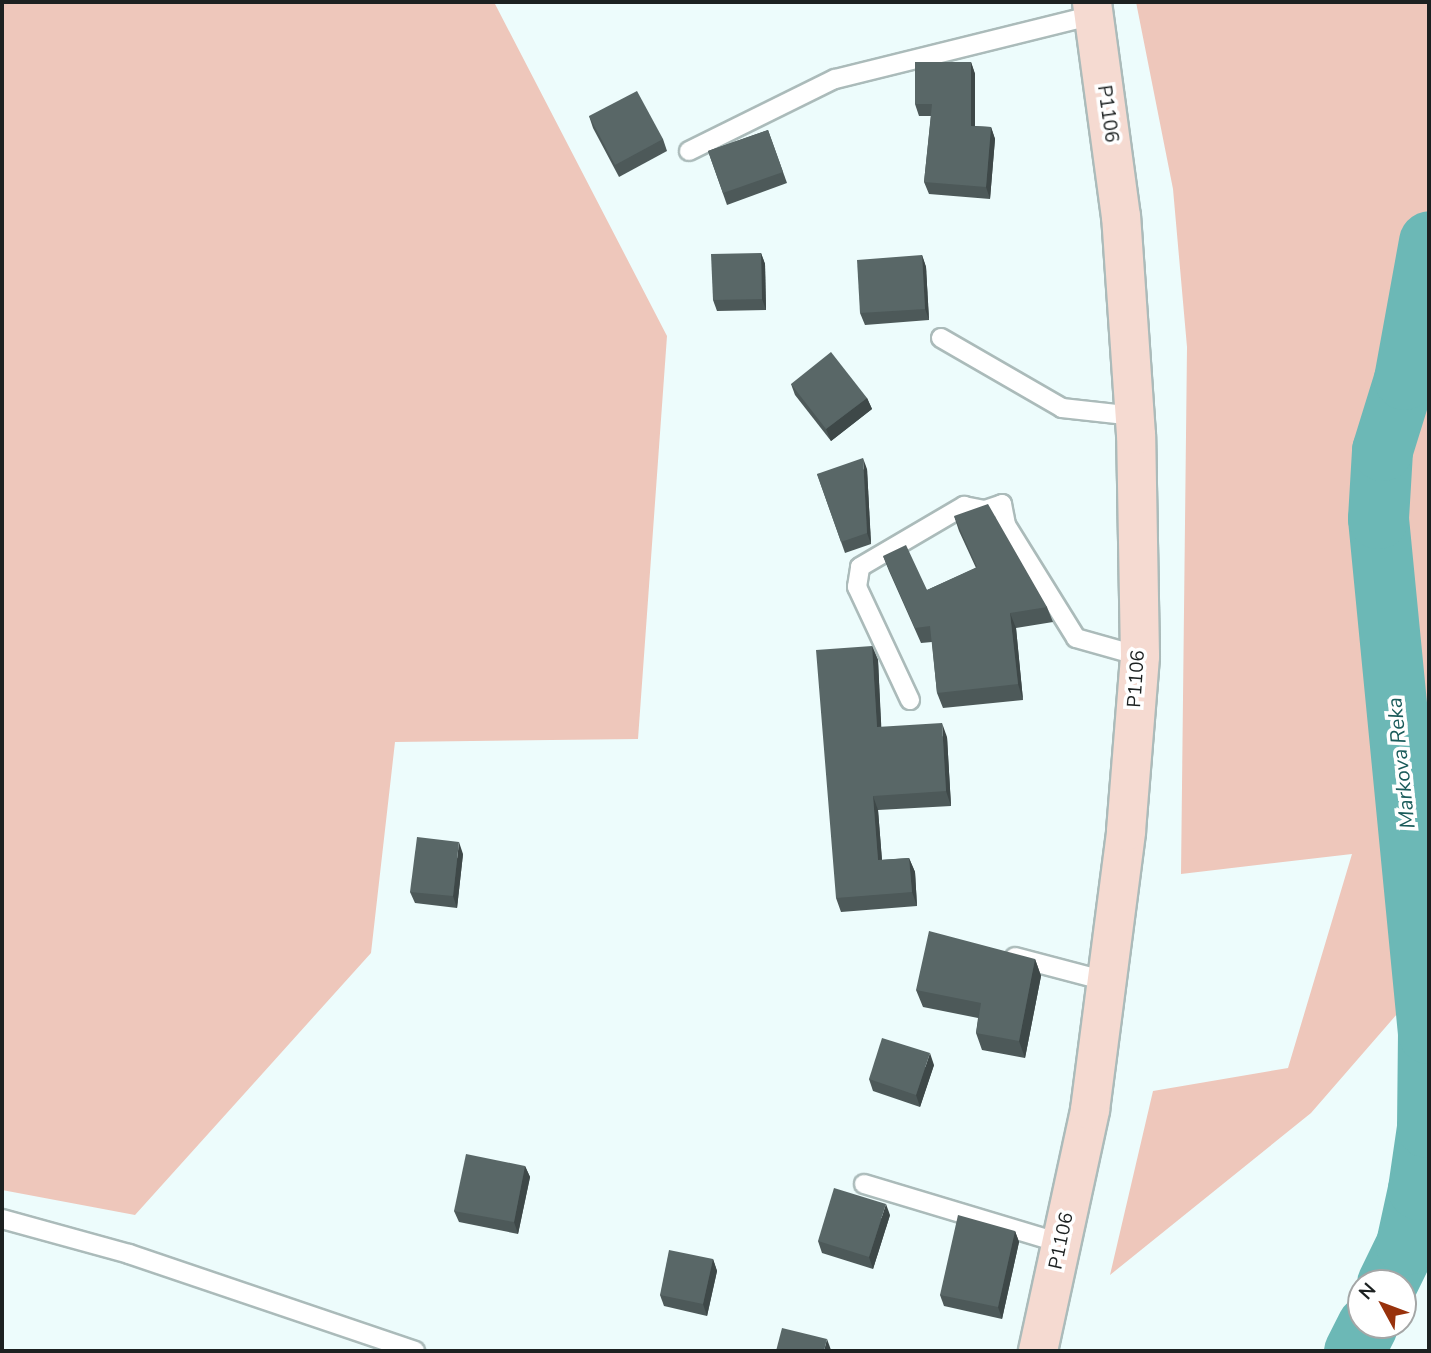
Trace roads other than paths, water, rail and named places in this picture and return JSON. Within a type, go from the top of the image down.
[{"type":"main road","name":"P1106","points":[[1038,1351],[1090,1110],[1140,656],[1135,416],[1121,217],[1093,8]]},
{"type":"lane","points":[[689,151],[835,79],[1093,8]]},
{"type":"lane","points":[[942,338],[1062,408],[1135,416]]},
{"type":"lane","points":[[910,700],[857,587],[860,567],[964,506],[985,510],[1002,504],[1006,525],[1076,638],[1140,656]]},
{"type":"lane","points":[[999,953],[1106,981]]},
{"type":"lane","points":[[864,1184],[1061,1242]]},
{"type":"lane","points":[[2,1219],[129,1254],[415,1351]]},
{"type":"waterway","name":"Markova Reka","points":[[1394,1269],[1406,1244],[1427,1127],[1428,1033],[1378,518],[1382,450],[1404,379],[1429,241]]},
{"type":"waterway","name":"Markova Reka","points":[[1354,1351],[1360,1339]]}]
